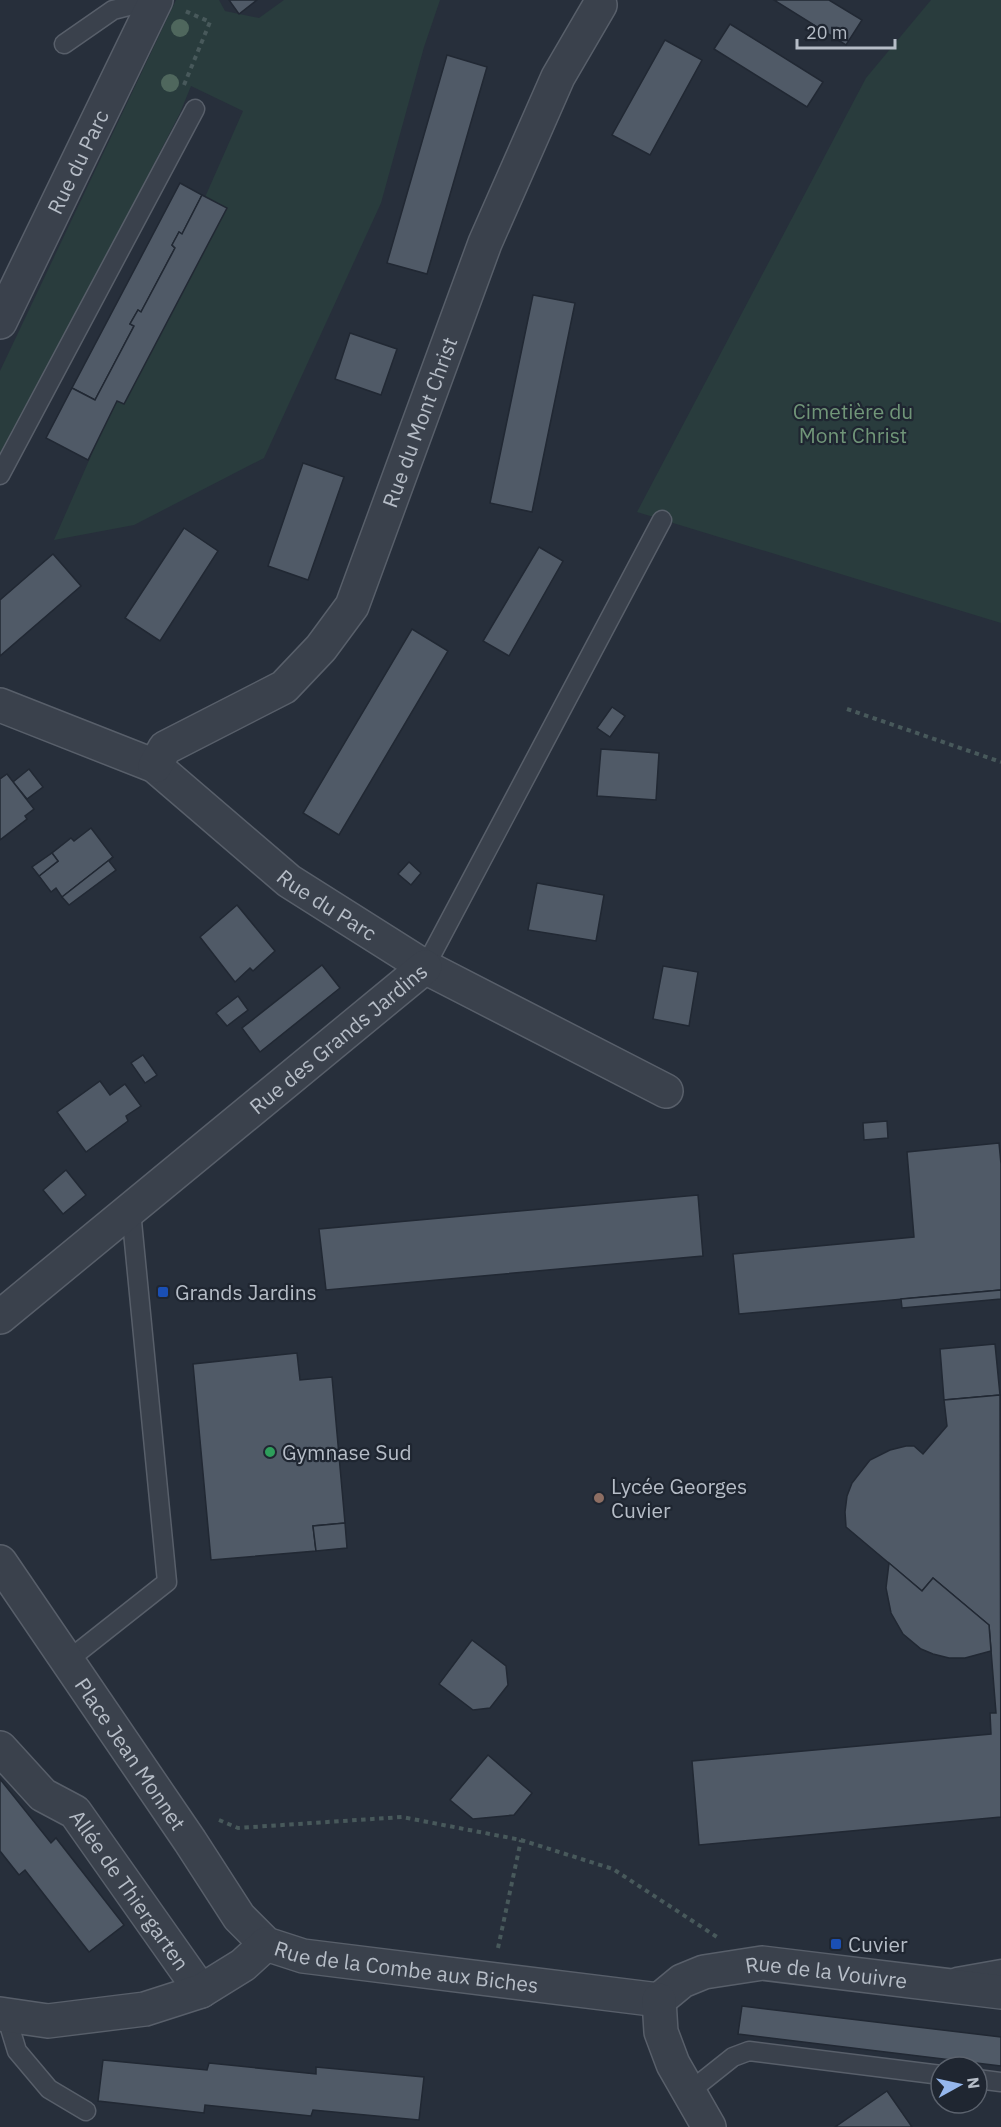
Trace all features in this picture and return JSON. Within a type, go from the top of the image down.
[{"type":"street","name":"Rue du Parc","points":[[0,322],[154,0]]},
{"type":"street","name":"Rue du Mont Christ","points":[[155,766],[165,748],[284,687],[321,648],[352,606],[485,243],[558,77],[600,5]]},
{"type":"street","name":"Rue du Parc","points":[[0,705],[155,766],[289,881],[425,967],[666,1091]]},
{"type":"street","name":"Rue des Grands Jardins","points":[[0,1317],[425,967]]},
{"type":"street","name":"Place Jean Monnet","points":[[0,1562],[239,1917],[266,1944]]},
{"type":"street","name":"Allée de Thiergarten","points":[[0,1748],[43,1795],[75,1812],[201,1991]]},
{"type":"street","name":"Rue de la Combe aux Biches","points":[[3,2015],[48,2021],[145,2009],[201,1991],[243,1965],[266,1944],[303,1956],[659,2000]]},
{"type":"street","name":"Rue de la Vouivre","points":[[659,2000],[682,1981],[704,1972],[762,1963],[1001,1992]]},
{"type":"street","points":[[659,2000],[661,2032],[673,2064],[709,2127]]},
{"type":"lane","points":[[64,44],[113,10],[154,0]]},
{"type":"lane","points":[[0,475],[195,109]]},
{"type":"lane","name":"Rue des Grands Jardins","points":[[425,967],[662,520]]},
{"type":"lane","points":[[67,1661],[167,1582],[131,1211]]},
{"type":"lane","points":[[928,1983],[1001,1969]]},
{"type":"lane","points":[[3,2015],[17,2052],[49,2089],[86,2111]]},
{"type":"lane","points":[[689,2092],[733,2057],[749,2051],[929,2074]]},
{"type":"path","points":[[182,90],[210,22]]},
{"type":"path","points":[[847,709],[1001,762]]},
{"type":"path","points":[[219,1820],[238,1828],[402,1817],[521,1840],[613,1869],[720,1939]]},
{"type":"path","points":[[491,1979],[521,1840]]},
{"type":"green space","points":[[176,0],[219,0],[225,11],[259,18],[284,0],[440,0],[424,47],[381,203],[264,458],[134,525],[54,540],[243,111],[191,86],[180,113],[29,407],[0,457],[0,371]]},
{"type":"green space","name":"Cimetière du Mont Christ","points":[[931,0],[1001,0],[1001,623],[637,512],[866,78]]},
{"type":"building","points":[[229,0],[257,0],[239,14]]},
{"type":"building","points":[[774,0],[829,0],[862,20],[846,45]]},
{"type":"building","points":[[730,24],[823,82],[807,107],[714,49]]},
{"type":"building","points":[[665,40],[702,60],[650,155],[612,135]]},
{"type":"building","points":[[447,55],[487,67],[427,274],[387,263]]},
{"type":"building","points":[[180,183],[202,195],[182,234],[179,232],[172,245],[175,248],[141,312],[138,310],[130,324],[134,326],[95,400],[72,388]]},
{"type":"building","points":[[202,195],[227,208],[124,404],[117,401],[88,460],[46,438],[72,388],[95,400],[134,326],[130,324],[138,310],[141,312],[175,248],[172,245],[179,232],[182,234]]},
{"type":"building","points":[[533,295],[575,303],[532,512],[490,503]]},
{"type":"building","points":[[350,333],[397,349],[381,395],[335,379]]},
{"type":"building","points":[[303,463],[344,477],[308,580],[268,566]]},
{"type":"building","points":[[184,528],[218,551],[160,641],[125,618]]},
{"type":"building","points":[[539,547],[563,561],[509,656],[483,641]]},
{"type":"building","points":[[53,554],[81,586],[0,656],[0,600]]},
{"type":"building","points":[[412,629],[448,651],[339,835],[303,813]]},
{"type":"building","points":[[612,707],[625,716],[610,737],[597,728]]},
{"type":"building","points":[[601,749],[659,753],[656,800],[597,796]]},
{"type":"building","points":[[29,769],[43,787],[27,799],[13,782]]},
{"type":"building","points":[[7,774],[34,809],[25,816],[27,819],[0,840],[0,779]]},
{"type":"building","points":[[91,828],[113,857],[62,897],[56,888],[51,892],[39,876],[58,861],[52,853],[71,838],[74,841]]},
{"type":"building","points":[[52,853],[58,861],[39,876],[32,867]]},
{"type":"building","points":[[113,857],[109,861],[116,870],[69,905],[62,897]]},
{"type":"building","points":[[409,862],[421,873],[411,885],[398,874]]},
{"type":"building","points":[[537,883],[604,895],[596,941],[528,930]]},
{"type":"building","points":[[237,905],[275,951],[253,971],[250,968],[235,982],[200,937]]},
{"type":"building","points":[[322,965],[340,988],[260,1052],[242,1028]]},
{"type":"building","points":[[663,966],[698,972],[689,1026],[653,1019]]},
{"type":"building","points":[[238,996],[248,1010],[227,1026],[216,1013]]},
{"type":"building","points":[[143,1055],[157,1075],[145,1083],[131,1063]]},
{"type":"building","points":[[100,1081],[110,1095],[125,1084],[141,1106],[126,1116],[128,1121],[86,1152],[57,1112]]},
{"type":"building","points":[[887,1121],[888,1138],[864,1140],[863,1123]]},
{"type":"building","points":[[999,1143],[1001,1290],[739,1314],[733,1254],[914,1237],[907,1152]]},
{"type":"building","points":[[66,1170],[86,1195],[63,1214],[43,1190]]},
{"type":"building","points":[[698,1195],[703,1256],[326,1290],[319,1229]]},
{"type":"building","points":[[1001,1290],[1001,1299],[902,1308],[901,1299]]},
{"type":"building","points":[[995,1344],[1000,1395],[944,1400],[940,1349]]},
{"type":"building","name":"Gymnase Sud","points":[[297,1353],[300,1380],[332,1377],[345,1523],[313,1526],[316,1551],[211,1560],[193,1364]]},
{"type":"building","points":[[1000,1395],[1001,1817],[699,1845],[692,1761],[991,1734],[990,1713],[996,1713],[989,1625],[933,1578],[922,1591],[846,1527],[845,1512],[847,1496],[852,1483],[870,1460],[890,1450],[906,1446],[914,1446],[923,1454],[947,1426],[944,1400]]},
{"type":"building","points":[[345,1523],[347,1548],[316,1551],[313,1526]]},
{"type":"building","points":[[889,1563],[922,1591],[933,1578],[989,1625],[991,1651],[965,1658],[949,1658],[921,1649],[903,1634],[891,1613],[886,1588]]},
{"type":"building","points":[[472,1640],[506,1666],[508,1685],[490,1708],[473,1710],[439,1684]]},
{"type":"building","points":[[488,1755],[532,1793],[514,1815],[473,1819],[450,1800]]},
{"type":"building","points":[[0,1779],[51,1843],[56,1838],[124,1925],[89,1952],[25,1870],[19,1875],[0,1851]]},
{"type":"building","points":[[742,2006],[1001,2037],[1001,2066],[989,2065],[989,2055],[929,2055],[929,2057],[738,2034]]},
{"type":"building","points":[[103,2060],[207,2070],[209,2063],[316,2074],[316,2067],[424,2077],[419,2120],[313,2110],[311,2116],[205,2105],[204,2113],[98,2101]]},
{"type":"building","points":[[887,2091],[912,2127],[835,2127]]},
{"type":"place","name":"Grands Jardins","points":[[163,1292]]},
{"type":"place","name":"Gymnase Sud","points":[[270,1452]]},
{"type":"place","name":"Lycée Georges Cuvier","points":[[599,1498]]},
{"type":"place","name":"Cuvier","points":[[836,1944]]}]
